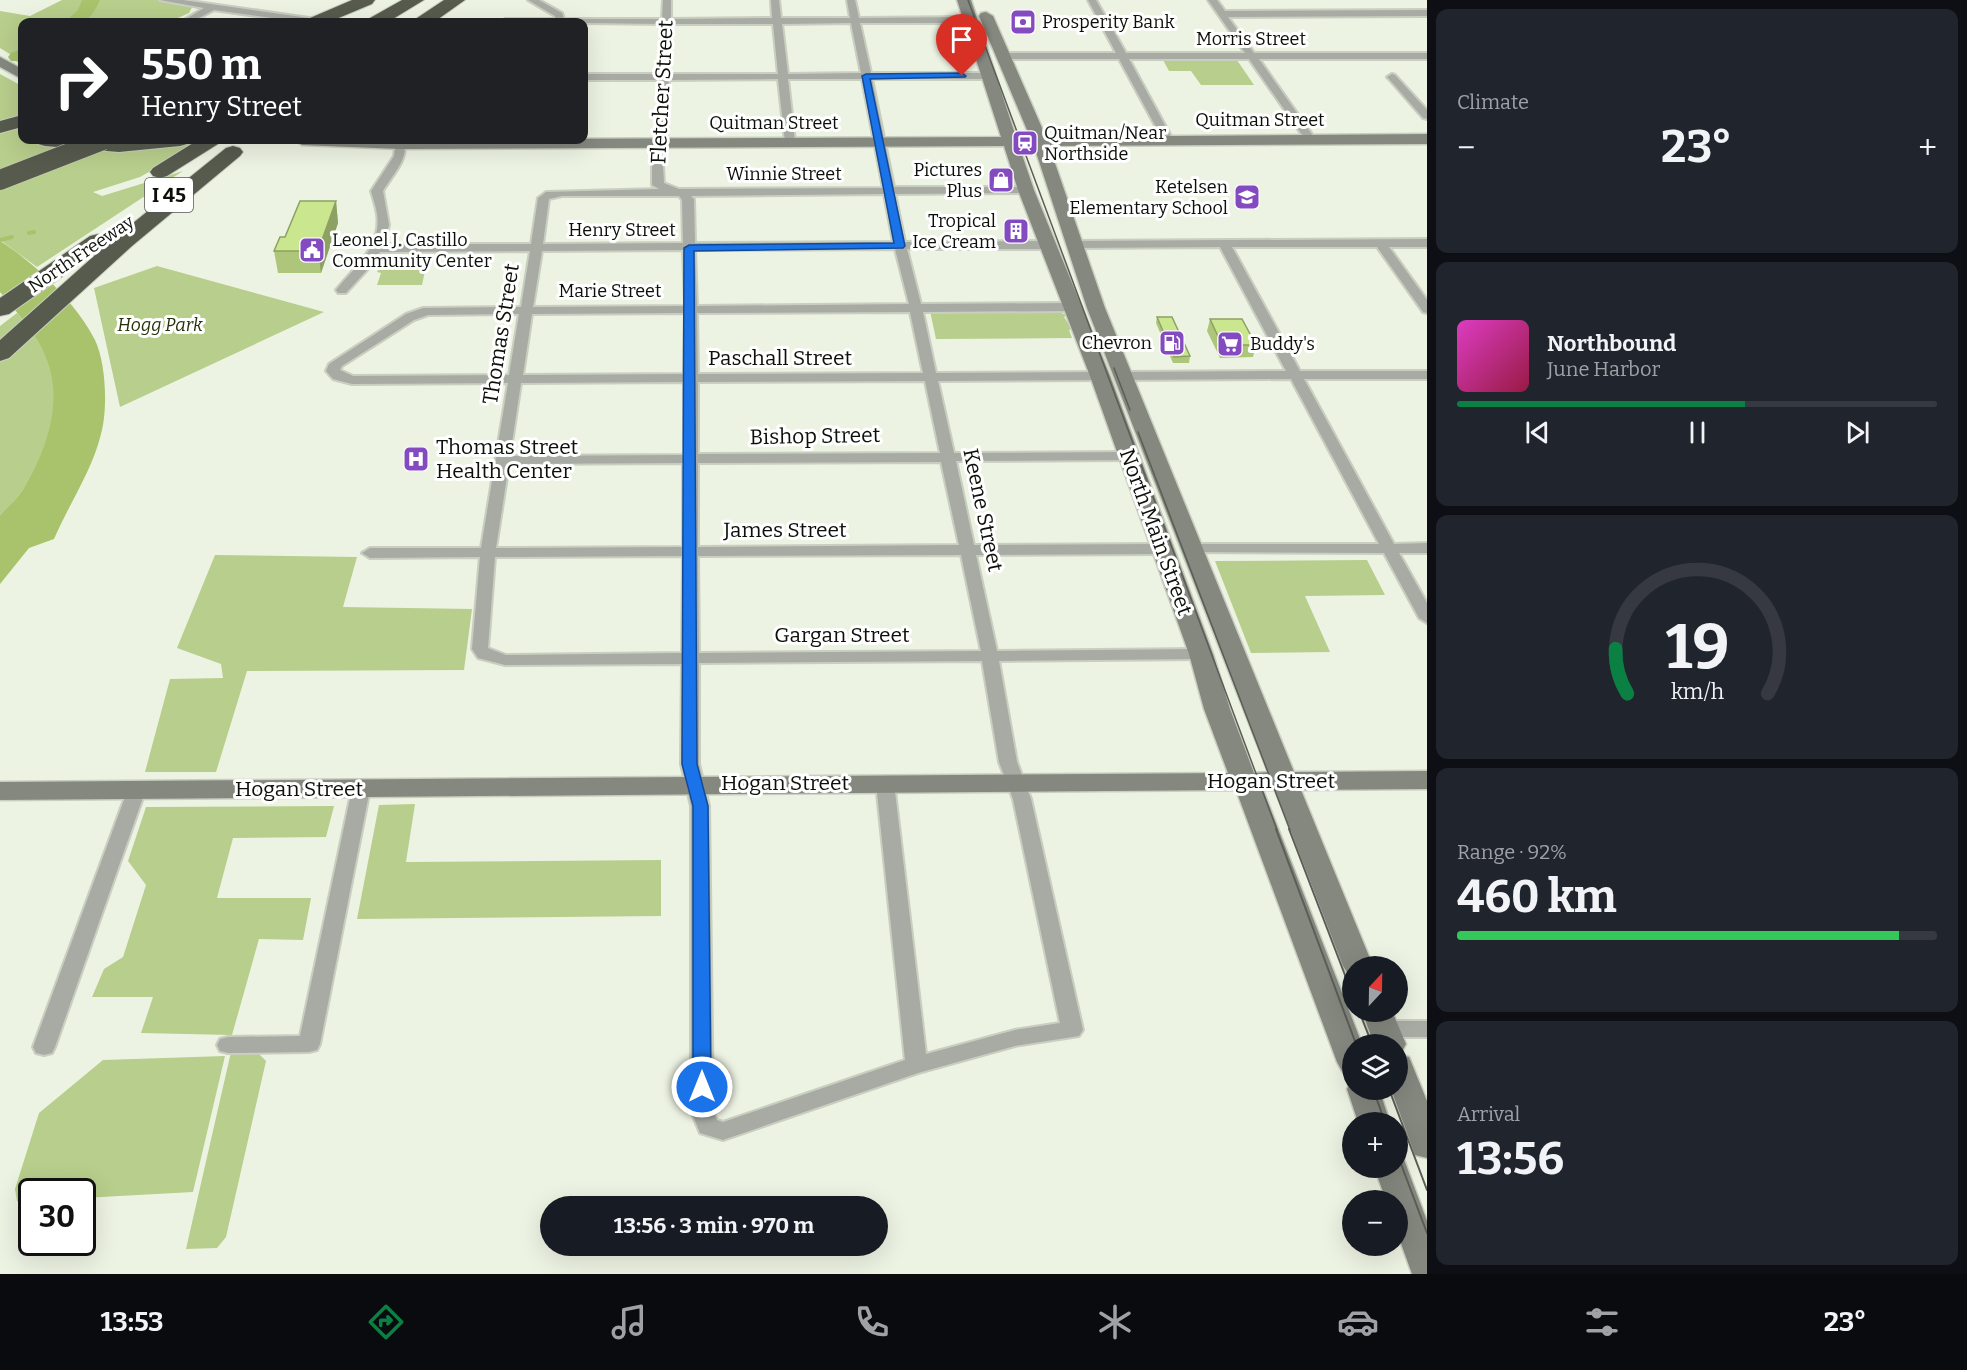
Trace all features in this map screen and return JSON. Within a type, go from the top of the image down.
[{"type":"highway","points":[[324,18],[366,0]]},
{"type":"highway","points":[[429,18],[457,0]]},
{"type":"highway","points":[[445,18],[452,13],[457,0]]},
{"type":"highway","points":[[386,18],[426,1]]},
{"type":"highway","points":[[402,18],[426,1]]},
{"type":"highway","points":[[0,127],[18,123]]},
{"type":"highway","points":[[0,140],[18,139]]},
{"type":"highway","points":[[0,168],[62,144]]},
{"type":"highway","points":[[0,180],[108,144]]},
{"type":"highway","points":[[160,172],[205,144]]},
{"type":"highway","points":[[0,353],[114,239],[246,144]]},
{"type":"highway","name":"North Freeway","points":[[0,309],[114,239]]},
{"type":"main road","name":"North Main Street","points":[[964,0],[1026,190],[1100,376],[1201,654],[1217,709],[1244,781],[1254,798],[1342,1034]]},
{"type":"main road","name":"North Main Street","points":[[980,0],[1040,141],[1074,244],[1123,376],[1194,549],[1233,656],[1354,956]]},
{"type":"main road","points":[[0,61],[18,72]]},
{"type":"main road","name":"Quitman Street","points":[[588,142],[1427,139]]},
{"type":"main road","name":"Hogan Street","points":[[0,791],[1427,780]]},
{"type":"main road","points":[[1408,1093],[1427,1145]]},
{"type":"main road","points":[[1394,1178],[1427,1269]]},
{"type":"street","points":[[164,0],[288,18]]},
{"type":"street","points":[[532,0],[559,15],[559,18]]},
{"type":"street","name":"Fletcher Street","points":[[667,0],[665,77],[660,143],[657,148],[658,185],[672,192],[683,194],[688,199],[690,764],[700,806],[702,1111],[708,1127],[723,1131],[916,1065]]},
{"type":"street","points":[[775,0],[790,142]]},
{"type":"street","name":"Keene Street","points":[[850,0],[888,192],[916,308],[990,656],[1008,762],[1017,782],[1072,1030],[1015,1038],[916,1065]]},
{"type":"street","points":[[1092,0],[1168,140]]},
{"type":"street","points":[[1212,0],[1311,140]]},
{"type":"street","points":[[192,18],[213,7]]},
{"type":"street","points":[[526,18],[553,12]]},
{"type":"street","points":[[1222,14],[1427,13]]},
{"type":"street","points":[[588,22],[970,20]]},
{"type":"street","name":"Morris Street","points":[[1002,56],[1427,56]]},
{"type":"street","points":[[588,77],[990,76]]},
{"type":"street","points":[[1392,77],[1427,116]]},
{"type":"street","points":[[342,290],[367,264],[376,248],[383,214],[377,191],[399,156],[400,144]]},
{"type":"street","name":"Winnie Street","points":[[544,198],[550,194],[562,193],[1026,190]]},
{"type":"street","name":"Thomas Street","points":[[484,654],[480,649],[488,552],[544,198]]},
{"type":"street","points":[[1074,244],[1427,243]]},
{"type":"street","points":[[1224,244],[1427,618]]},
{"type":"street","points":[[1381,244],[1427,309]]},
{"type":"street","name":"Henry Street","points":[[376,248],[1049,245]]},
{"type":"street","name":"Marie Street","points":[[352,381],[338,376],[333,371],[336,364],[418,314],[440,310],[1073,307]]},
{"type":"street","points":[[1123,376],[1427,375]]},
{"type":"street","name":"Paschall Street","points":[[352,381],[1100,376]]},
{"type":"street","name":"Bishop Street","points":[[502,460],[1128,456]]},
{"type":"street","points":[[1194,549],[1427,548]]},
{"type":"street","name":"James Street","points":[[370,553],[1164,549]]},
{"type":"street","name":"Gargan Street","points":[[484,654],[505,660],[1201,654]]},
{"type":"street","points":[[885,783],[916,1065]]},
{"type":"street","points":[[44,1047],[137,789]]},
{"type":"street","points":[[228,1045],[309,1044],[361,789]]},
{"type":"street","points":[[1384,1028],[1427,1029]]},
{"type":"green space","points":[[62,0],[196,0],[189,13],[178,18],[18,18],[18,62],[10,57],[13,56],[0,48],[0,11],[30,16]]},
{"type":"green space","points":[[1163,60],[1237,60],[1254,85],[1201,85],[1191,71],[1169,71]]},
{"type":"green space","points":[[0,74],[18,84],[18,144],[199,144],[140,177],[93,192],[102,196],[183,171],[37,267],[0,240]]},
{"type":"green space","points":[[388,256],[428,257],[422,285],[377,285],[381,273],[377,272]]},
{"type":"green space","name":"Hogg Park","points":[[157,266],[324,312],[120,407],[94,288]]},
{"type":"green space","points":[[930,311],[1058,312],[1067,315],[1064,317],[1072,329],[1069,330],[1072,338],[936,339]]},
{"type":"green space","points":[[17,313],[34,335],[48,360],[53,377],[54,407],[48,437],[29,479],[20,494],[0,515],[0,326]]},
{"type":"green space","points":[[215,555],[357,557],[343,607],[472,609],[464,670],[247,671],[216,772],[145,772],[170,679],[223,678],[221,664],[177,648]]},
{"type":"green space","points":[[1367,560],[1385,595],[1305,596],[1330,652],[1251,653],[1215,561]]},
{"type":"green space","points":[[415,804],[406,862],[661,860],[661,916],[357,919],[379,805]]},
{"type":"green space","points":[[334,806],[326,837],[233,838],[217,898],[311,898],[303,940],[259,939],[232,1035],[141,1033],[153,997],[92,997],[104,969],[123,957],[146,885],[128,861],[146,807]]},
{"type":"green space","points":[[231,1052],[258,1053],[266,1061],[226,1237],[217,1248],[186,1249]]},
{"type":"green space","points":[[225,1056],[193,1192],[96,1197],[96,1178],[18,1178],[39,1113],[103,1060]]},
{"type":"green space","points":[[18,1180],[18,1201],[17,1201],[15,1189]]},
{"type":"shaded area","points":[[0,241],[27,260],[54,285],[87,326],[95,340],[102,361],[105,412],[97,448],[54,539],[29,548],[0,584],[0,515],[22,491],[38,461],[50,428],[54,394],[52,377],[43,351],[26,324],[0,292]]},
{"type":"building","points":[[300,201],[336,201],[318,251],[274,251],[280,237],[285,237]]},
{"type":"building","name":"Chevron","points":[[1157,317],[1172,317],[1190,356],[1174,357]]},
{"type":"building","points":[[1210,319],[1242,319],[1256,345],[1222,345]]},
{"type":"waterway","points":[[78,18],[85,13],[91,0]]},
{"type":"waterway","points":[[29,233],[34,232]]},
{"type":"waterway","points":[[0,240],[12,237]]},
{"type":"tram line","points":[[968,0],[1277,830]]},
{"type":"tram line","points":[[1114,368],[1130,410]]},
{"type":"tram line","points":[[1138,432],[1290,830]]},
{"type":"tram line","points":[[1276,829],[1352,1034]]},
{"type":"tram line","points":[[1289,829],[1342,967]]},
{"type":"tram line","points":[[1363,1022],[1368,1034]]},
{"type":"tram line","points":[[1377,1100],[1381,1112]]},
{"type":"tram line","points":[[1393,1100],[1427,1190]]},
{"type":"tram line","points":[[1406,1178],[1427,1233]]},
{"type":"place","name":"Prosperity Bank","points":[[1023,22]]},
{"type":"place","name":"Quitman/Near Northside","points":[[1025,143]]},
{"type":"place","name":"Pictures Plus","points":[[1001,180]]},
{"type":"place","name":"Ketelsen Elementary School","points":[[1247,197]]},
{"type":"place","name":"Tropical Ice Cream","points":[[1016,231]]},
{"type":"place","name":"Leonel J. Castillo Community Center","points":[[312,250]]},
{"type":"place","name":"Chevron","points":[[1172,343]]},
{"type":"place","name":"Buddy's","points":[[1230,344]]},
{"type":"place","name":"Thomas Street Health Center","points":[[416,459]]},
{"type":"route","points":[[702,1087],[700,806],[690,764],[689,248],[900,246],[866,76],[962,76]]}]
